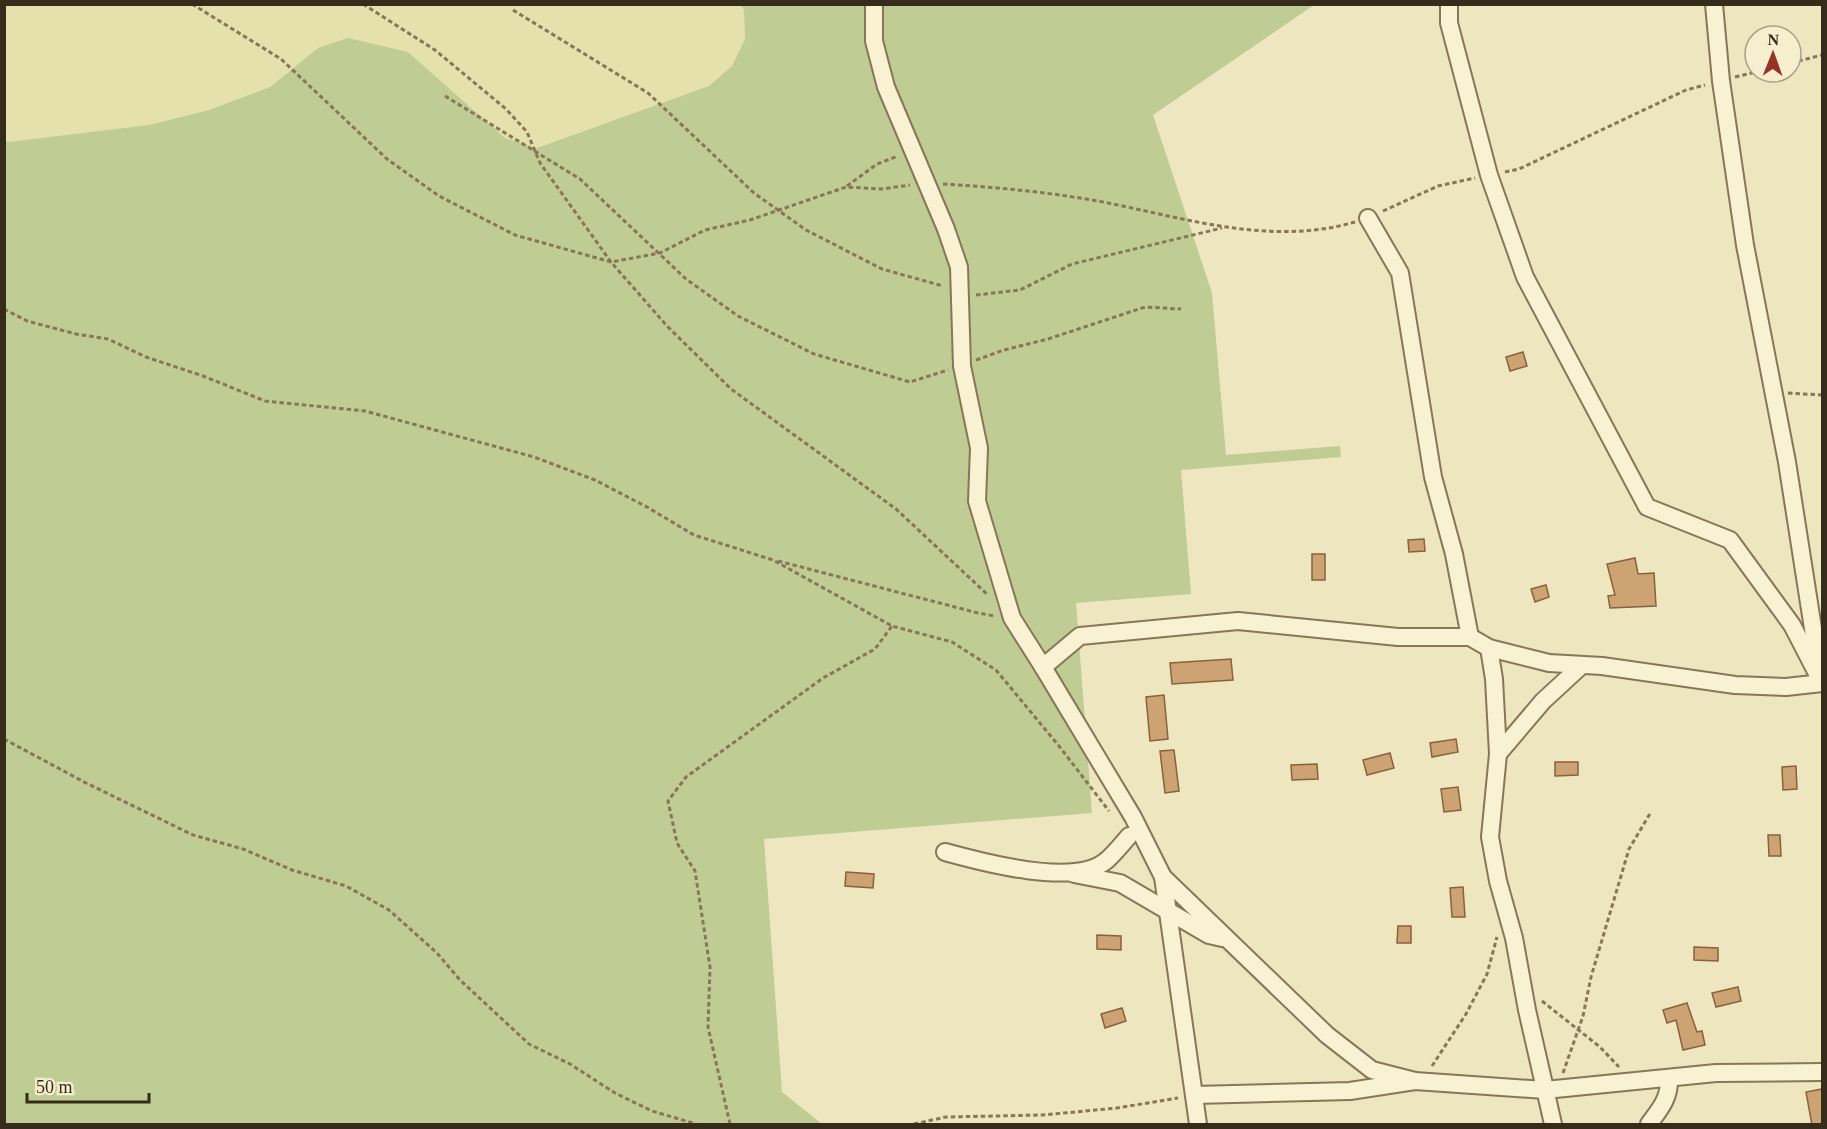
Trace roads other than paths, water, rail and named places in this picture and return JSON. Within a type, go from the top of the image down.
[{"type":"street","points":[[874,4],[874,41],[886,87],[946,229],[959,267],[962,366],[980,448],[977,501],[1012,618],[1133,817],[1163,877],[1198,1125]]},
{"type":"street","points":[[1449,4],[1449,24],[1489,175],[1525,276],[1647,507],[1730,540],[1792,625],[1822,685]]},
{"type":"street","points":[[1713,4],[1721,81],[1745,245],[1774,392],[1822,685]]},
{"type":"street","points":[[1368,218],[1400,273],[1433,477],[1454,554],[1470,637]]},
{"type":"street","points":[[1043,667],[1080,636],[1238,621],[1398,637],[1470,637],[1489,648],[1548,663],[1602,666],[1735,685],[1786,687],[1822,685]]},
{"type":"street","points":[[1489,648],[1494,679],[1498,754],[1490,837],[1498,881],[1514,938],[1527,1010],[1552,1090],[1552,1125]]},
{"type":"street","points":[[1498,754],[1543,701],[1581,666]]},
{"type":"street","points":[[1067,873],[1084,871],[1106,861],[1129,837]]},
{"type":"street","points":[[945,852],[985,863],[1067,873],[1120,883],[1209,935],[1229,940]]},
{"type":"street","points":[[1163,877],[1327,1035],[1371,1070],[1413,1080],[1552,1090],[1716,1073],[1822,1072]]},
{"type":"street","points":[[1648,1125],[1665,1102],[1669,1090],[1669,1078]]},
{"type":"street","points":[[1194,1095],[1350,1091],[1413,1080]]}]
